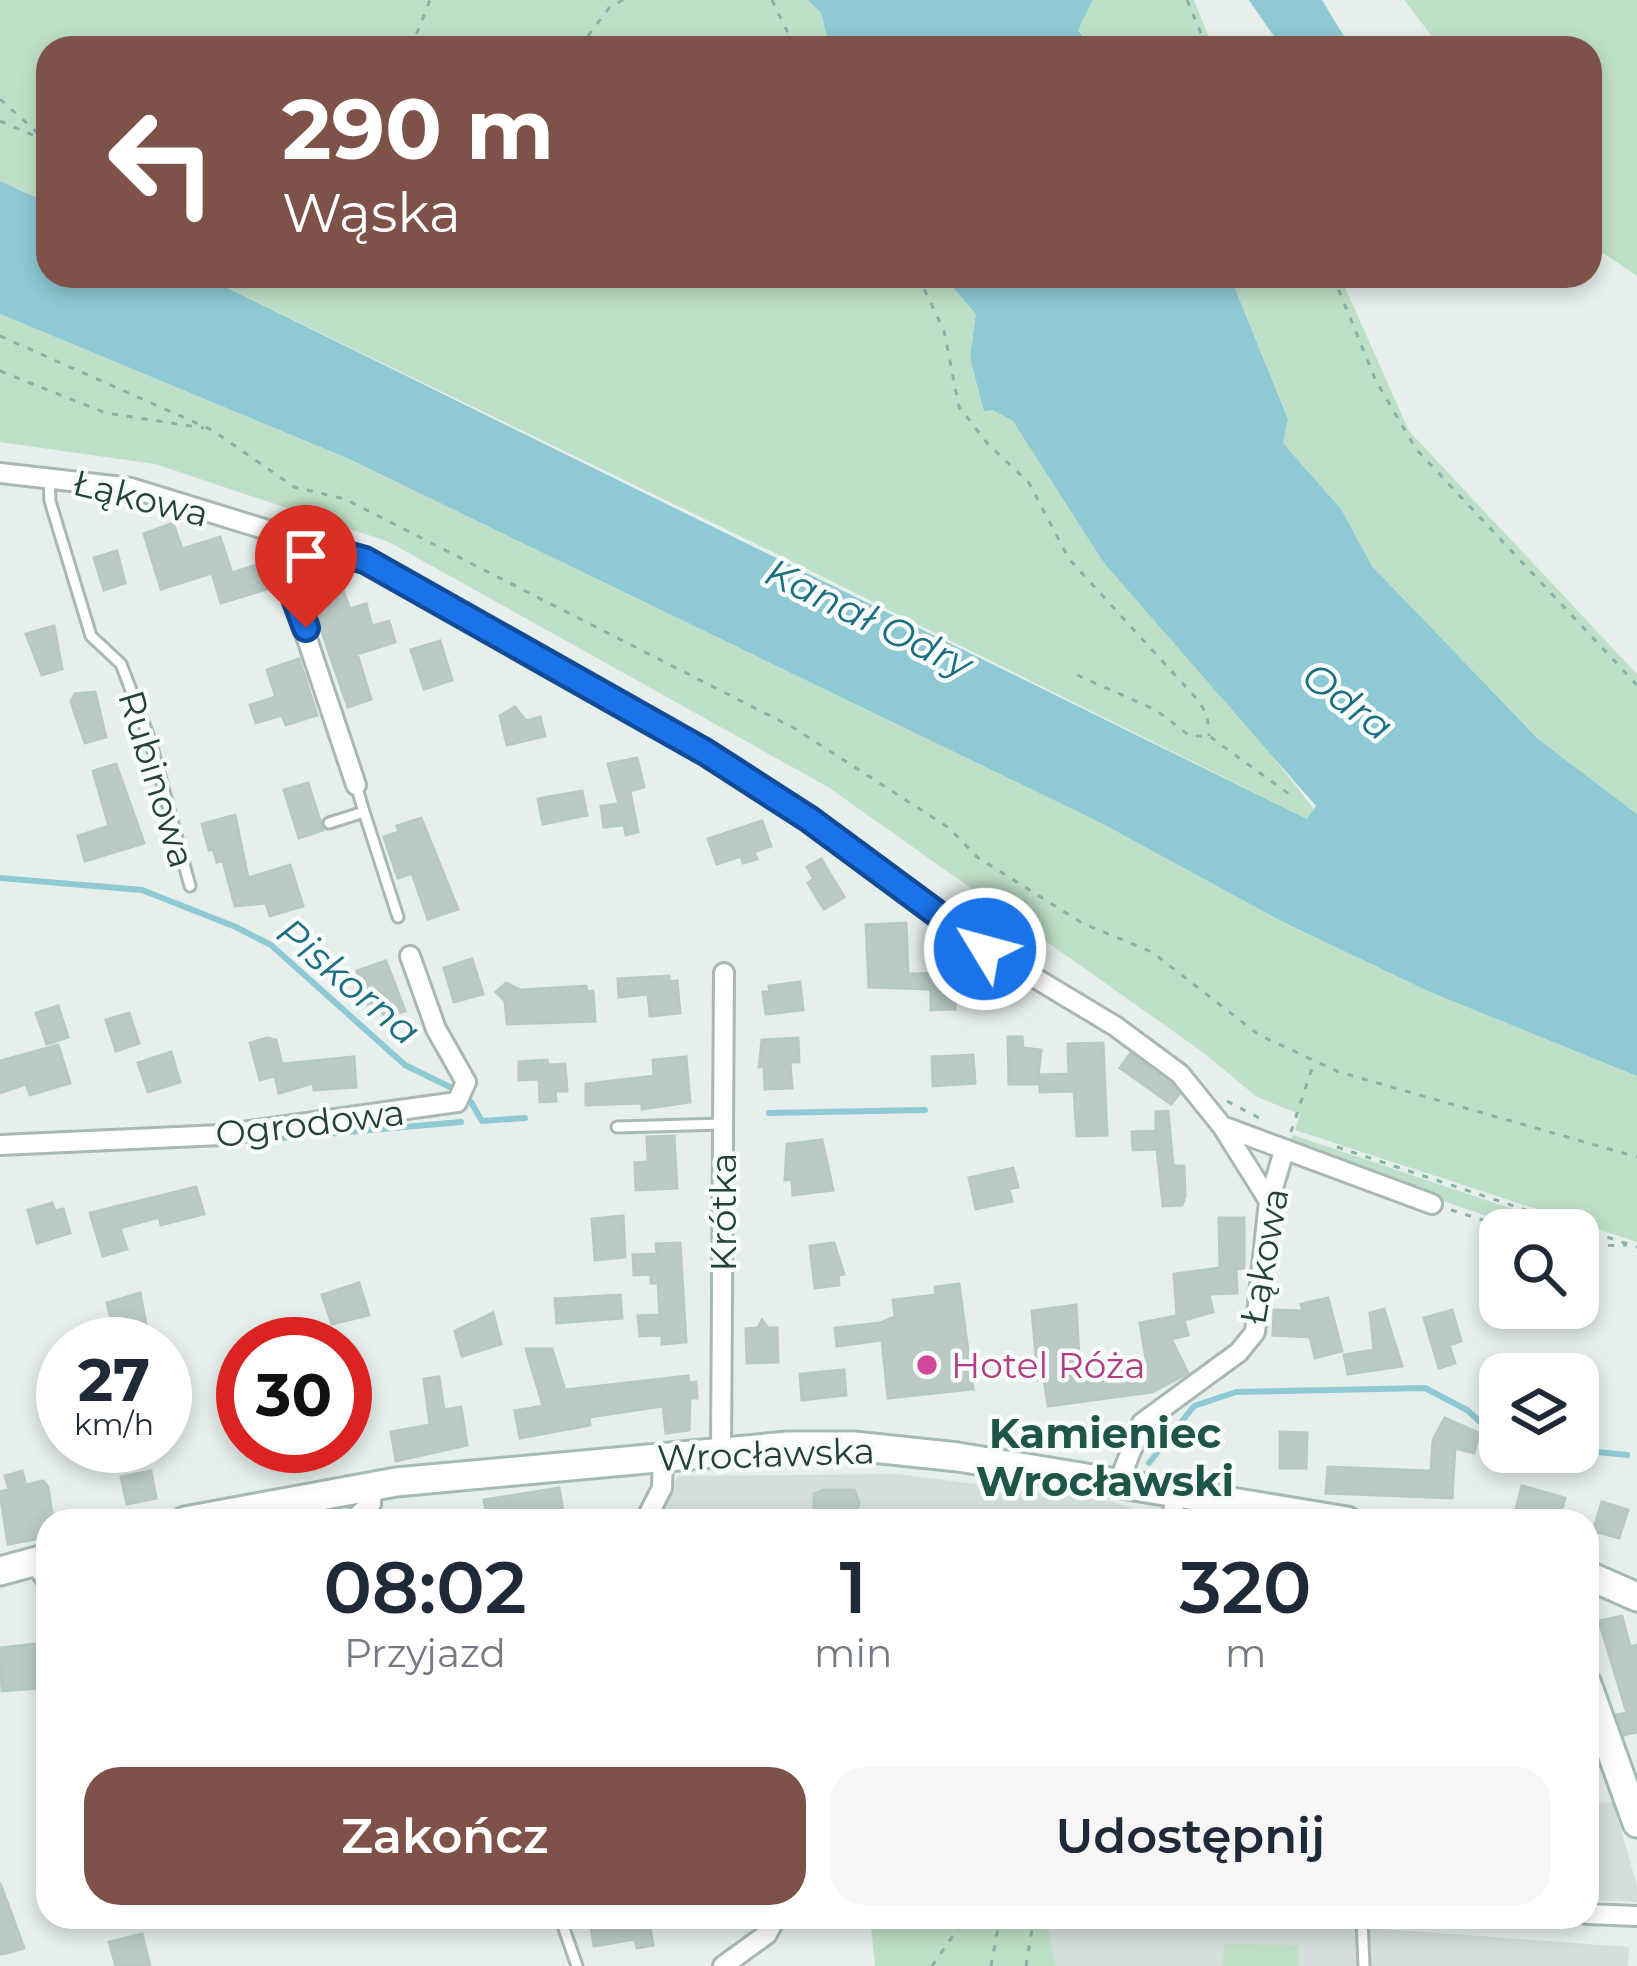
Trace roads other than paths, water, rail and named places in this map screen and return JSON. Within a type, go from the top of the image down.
[{"type":"main road","name":"Wrocławska","points":[[247,1509],[372,1485],[663,1456],[854,1446],[1118,1484],[1174,1507]]},
{"type":"main road","points":[[0,1570],[36,1568]]},
{"type":"main road","points":[[1599,1581],[1637,1598]]},
{"type":"main road","points":[[1599,1717],[1637,1823]]},
{"type":"street","name":"Łąkowa","points":[[0,473],[131,488],[365,560],[705,752],[809,819],[985,949],[1115,1026],[1180,1074],[1222,1126],[1288,1142],[1269,1201],[1256,1332],[1239,1352],[1142,1423],[1118,1484]]},
{"type":"street","points":[[283,537],[280,558],[356,785]]},
{"type":"street","name":"Ogrodowa","points":[[0,1145],[221,1136],[458,1102],[466,1082],[436,1029],[410,956]]},
{"type":"street","name":"Krótka","points":[[721,1452],[724,973]]},
{"type":"street","points":[[1222,1126],[1269,1201]]},
{"type":"street","points":[[1288,1142],[1432,1204]]},
{"type":"street","points":[[651,1509],[662,1488],[663,1456]]},
{"type":"street","points":[[364,1509],[370,1504],[372,1485]]},
{"type":"street","points":[[1599,1914],[1637,1916]]},
{"type":"street","points":[[723,1966],[753,1946],[766,1929]]},
{"type":"lane","name":"Rubinowa","points":[[49,476],[50,501],[91,636],[121,664],[151,740],[190,886]]},
{"type":"lane","points":[[356,785],[398,917]]},
{"type":"lane","points":[[329,823],[364,812]]},
{"type":"lane","points":[[617,1127],[723,1124]]},
{"type":"lane","points":[[564,1929],[577,1966]]},
{"type":"lane","points":[[1362,1929],[1364,1966]]},
{"type":"water","points":[[808,0],[1093,0],[1078,30],[1083,36],[827,36],[821,13]]},
{"type":"water","points":[[1249,0],[1322,0],[1344,36],[1274,36]]},
{"type":"water","points":[[0,181],[36,198],[36,288],[227,288],[1307,819],[1316,806],[1104,563],[1013,421],[993,410],[984,411],[970,358],[976,314],[953,288],[1235,288],[1288,419],[1283,443],[1341,509],[1372,566],[1538,739],[1637,814],[1637,1076],[1430,992],[1283,922],[1101,823],[347,458],[0,314]]},
{"type":"waterway","name":"Piskorna","points":[[0,878],[142,890],[236,927],[271,945],[405,1065],[452,1088]]},
{"type":"waterway","name":"Piskorna","points":[[471,1102],[482,1121],[525,1118]]},
{"type":"waterway","name":"Piskorna","points":[[769,1113],[925,1110]]},
{"type":"waterway","points":[[314,1135],[461,1122]]},
{"type":"waterway","points":[[243,1140],[297,1137]]},
{"type":"waterway","name":"Piskorna","points":[[1149,1463],[1194,1406],[1236,1392],[1425,1388],[1479,1421]]},
{"type":"waterway","name":"Piskorna","points":[[1599,1452],[1627,1455]]},
{"type":"place","name":"Hotel Róża","points":[[927,1365]]},
{"type":"district","name":"Kamieniec Wrocławski","points":[[1105,1457]]},
{"type":"water label","name":"Kanał Odry","points":[[869,618]]},
{"type":"water label","name":"Odra","points":[[1348,701]]}]
